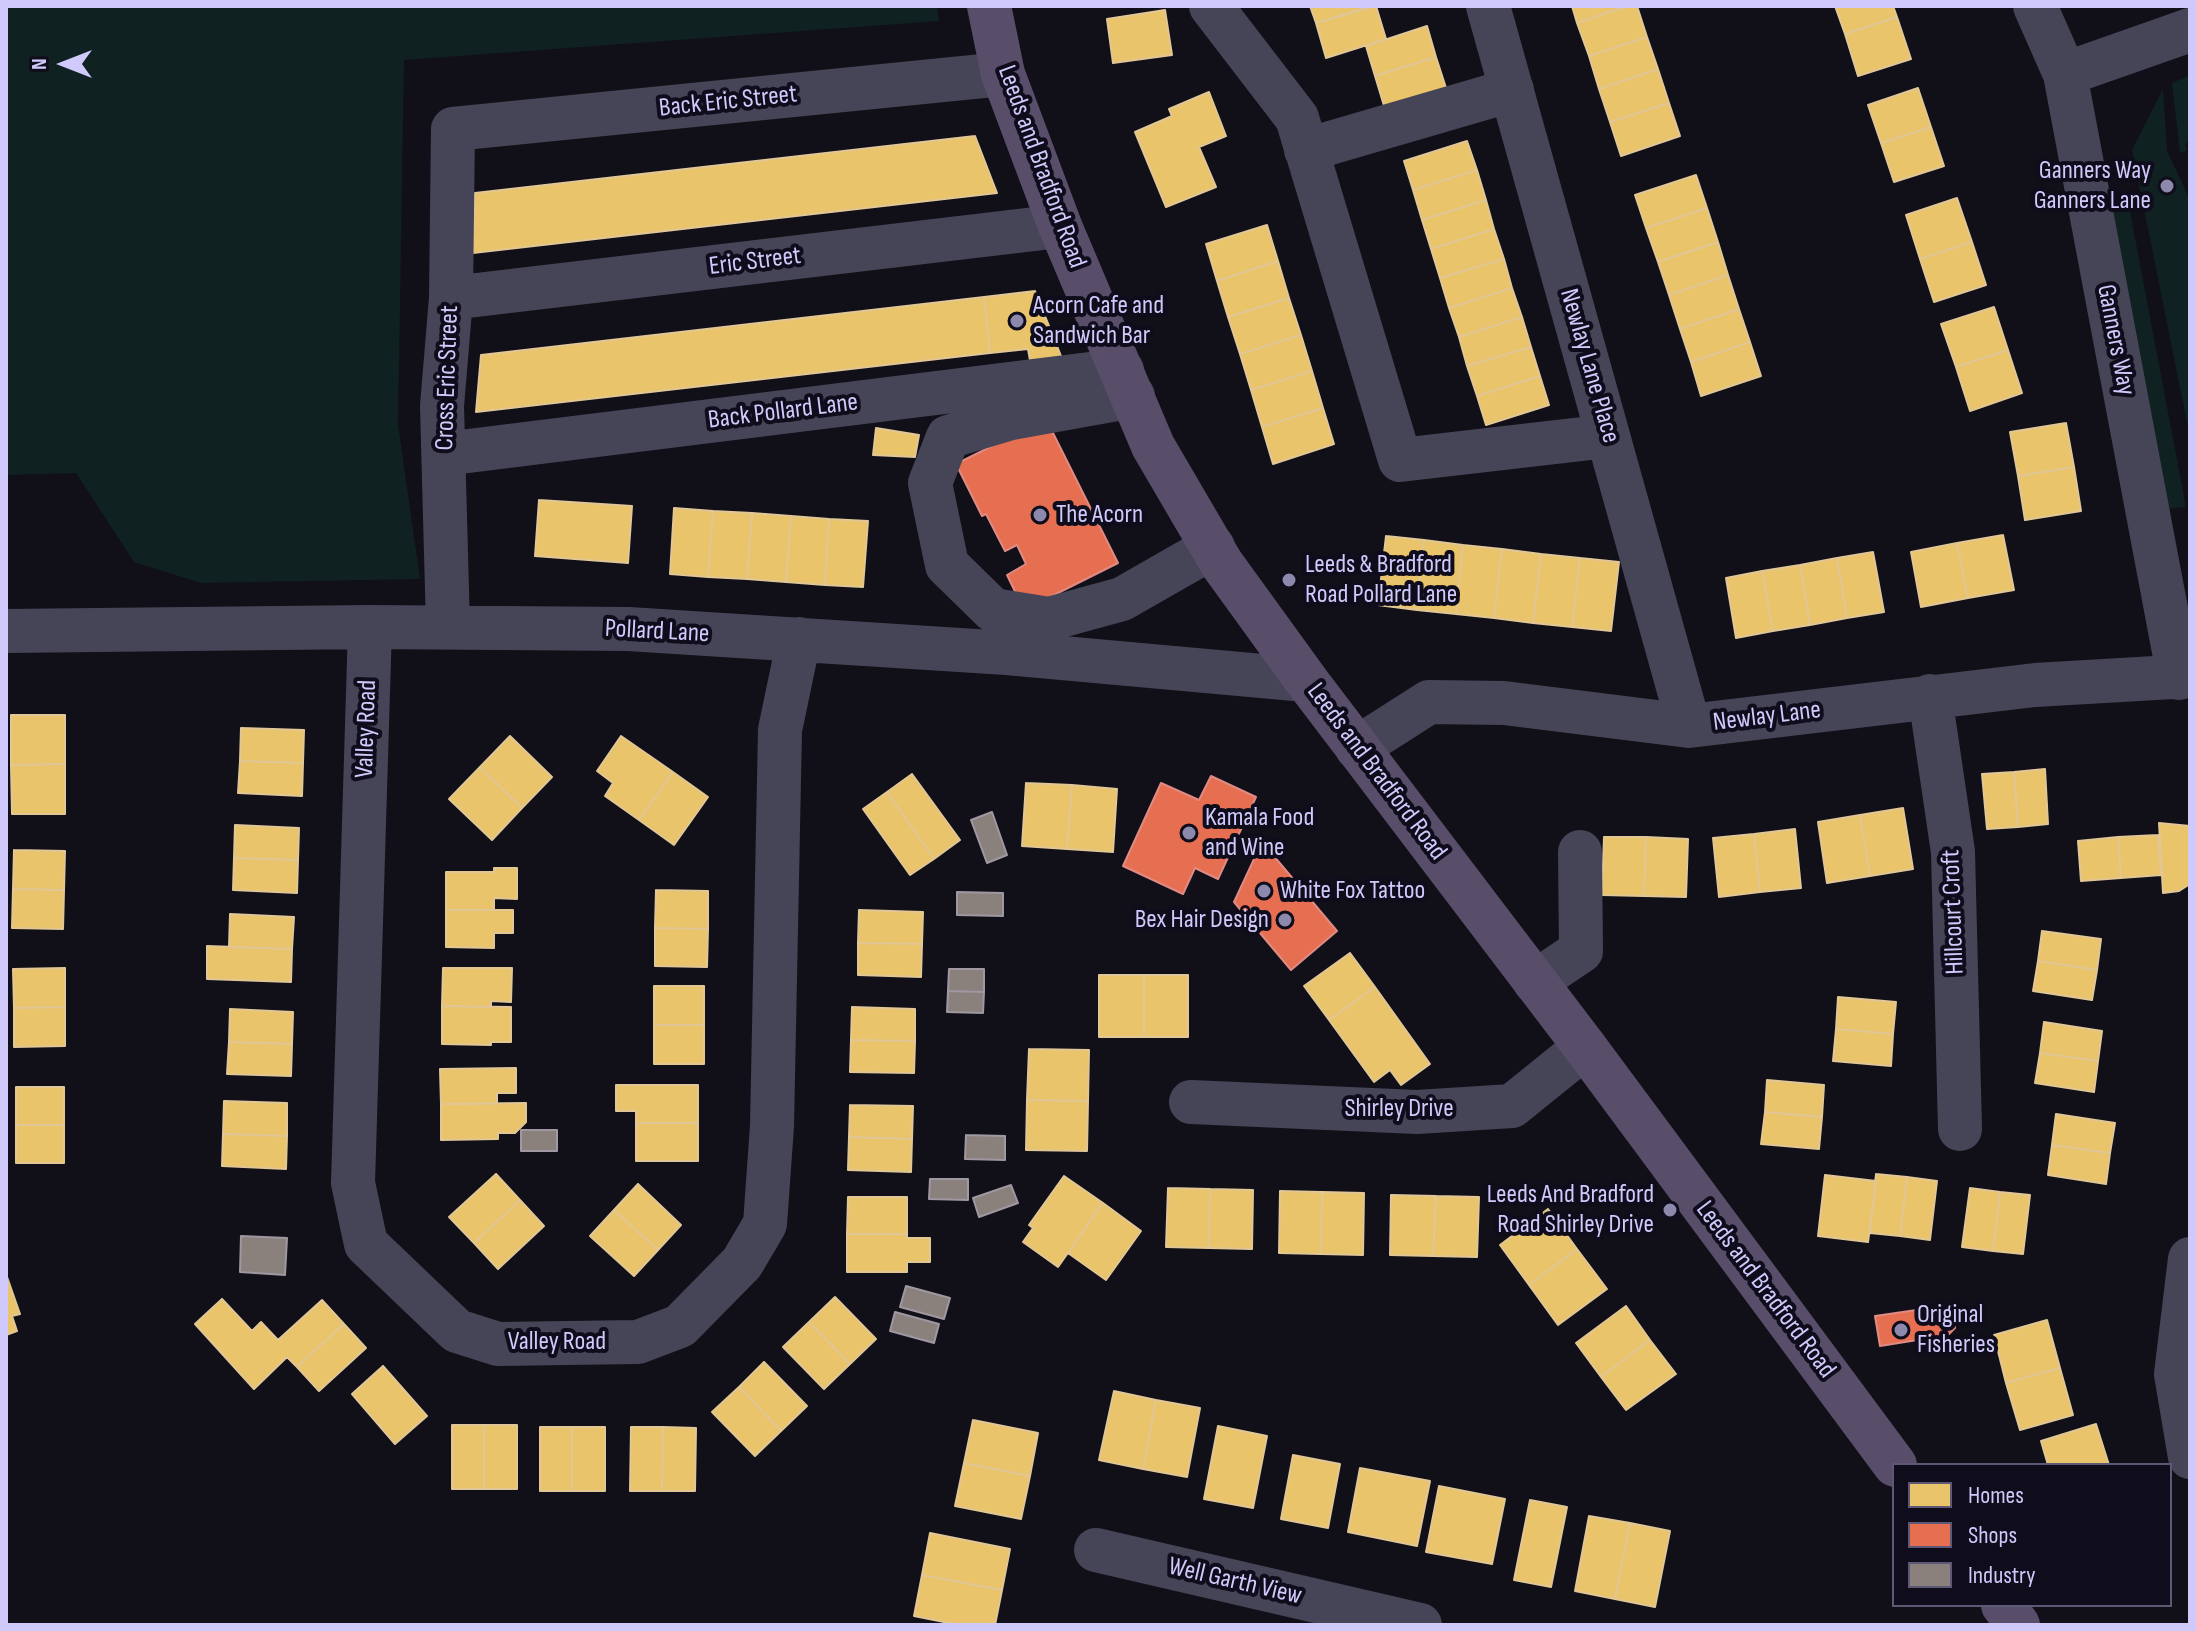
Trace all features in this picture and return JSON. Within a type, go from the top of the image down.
[{"type":"main road","name":"Leeds and Bradford Road","points":[[989,6],[1003,74],[1060,226],[1153,446],[1222,564],[1894,1463]]},
{"type":"main road","points":[[2004,1607],[2018,1625]]},
{"type":"street","points":[[1211,6],[1297,118],[1400,460],[1608,436]]},
{"type":"street","name":"Newlay Lane Place","points":[[1488,6],[1689,726]]},
{"type":"street","name":"Ganners Way","points":[[2035,6],[2065,74],[2184,677]]},
{"type":"street","points":[[2065,74],[2190,30]]},
{"type":"street","name":"Back Eric Street","points":[[453,129],[1003,74]]},
{"type":"street","points":[[1306,150],[1512,90]]},
{"type":"street","name":"Cross Eric Street","points":[[448,627],[442,406],[451,298],[453,129]]},
{"type":"street","name":"Eric Street","points":[[451,298],[1060,226]]},
{"type":"street","points":[[1128,383],[948,437],[930,483],[947,565],[993,610],[1049,619],[1122,599],[1213,547]]},
{"type":"street","name":"Back Pollard Lane","points":[[444,454],[1128,383]]},
{"type":"street","name":"Pollard Lane","points":[[6,631],[370,627],[628,629],[1007,653],[1306,680]]},
{"type":"street","name":"Valley Road","points":[[370,627],[353,1183],[366,1244],[457,1331],[498,1344],[638,1342],[680,1326],[742,1263],[765,1224],[772,1126],[780,730],[799,639]]},
{"type":"street","name":"Newlay Lane","points":[[1357,748],[1429,702],[1504,703],[1689,726],[2035,685],[2184,677]]},
{"type":"street","name":"Hillcourt Croft","points":[[1930,696],[1953,852],[1960,1129]]},
{"type":"street","points":[[1535,982],[1581,951],[1580,852]]},
{"type":"street","name":"Shirley Drive","points":[[1191,1102],[1417,1112],[1512,1106],[1585,1047]]},
{"type":"street","points":[[2190,1259],[2176,1374],[2190,1457]]},
{"type":"street","name":"Well Garth View","points":[[1096,1550],[1420,1625]]},
{"type":"shaded area","points":[[6,6],[937,6],[939,21],[404,60],[398,424],[420,579],[201,583],[134,562],[76,473],[6,475]]},
{"type":"shaded area","points":[[2190,75],[2190,141],[2185,144],[2187,150],[2180,153],[2172,83]]},
{"type":"shaded area","points":[[2163,89],[2167,151],[2190,200],[2190,437],[2132,150]]},
{"type":"shaded area","points":[[2128,201],[2186,507],[2166,509],[2109,207]]},
{"type":"building: Homes","points":[[1310,6],[1373,6],[1316,23]]},
{"type":"building: Homes","points":[[1376,6],[1386,39],[1326,58],[1316,23]]},
{"type":"building: Homes","points":[[1572,6],[1628,6],[1577,23]]},
{"type":"building: Homes","points":[[1628,6],[1637,6],[1647,37],[1589,56],[1577,23]]},
{"type":"building: Homes","points":[[1835,6],[1893,6],[1897,17],[1845,34]]},
{"type":"building: Homes","points":[[1165,10],[1172,55],[1113,63],[1107,19]]},
{"type":"building: Homes","points":[[1897,17],[1911,59],[1858,76],[1845,34]]},
{"type":"building: Homes","points":[[1427,26],[1436,57],[1375,76],[1366,46]]},
{"type":"building: Homes","points":[[1647,37],[1658,69],[1599,89],[1589,56]]},
{"type":"building: Homes","points":[[1436,57],[1447,91],[1385,109],[1375,76]]},
{"type":"building: Homes","points":[[1658,69],[1669,103],[1610,122],[1599,89]]},
{"type":"building: Homes","points":[[1918,88],[1931,127],[1881,143],[1868,105]]},
{"type":"building: Homes","points":[[1209,92],[1226,136],[1199,147],[1216,187],[1166,207],[1135,132],[1172,116],[1169,109]]},
{"type":"building: Homes","points":[[1669,103],[1680,136],[1621,156],[1610,122]]},
{"type":"building: Homes","points":[[1931,127],[1944,166],[1894,182],[1881,143]]},
{"type":"building: Homes","points":[[975,136],[997,193],[473,253],[475,193]]},
{"type":"building: Homes","points":[[1467,141],[1477,170],[1413,190],[1404,161]]},
{"type":"building: Homes","points":[[1477,170],[1486,200],[1422,220],[1413,190]]},
{"type":"building: Homes","points":[[1696,175],[1707,208],[1646,228],[1635,195]]},
{"type":"building: Homes","points":[[1957,198],[1972,242],[1920,259],[1906,215]]},
{"type":"building: Homes","points":[[1486,200],[1494,229],[1431,249],[1422,220]]},
{"type":"building: Homes","points":[[1707,208],[1718,242],[1658,262],[1646,228]]},
{"type":"building: Homes","points":[[1267,225],[1278,261],[1217,281],[1206,244]]},
{"type":"building: Homes","points":[[1494,229],[1504,259],[1440,278],[1431,249]]},
{"type":"building: Homes","points":[[1718,242],[1728,275],[1669,295],[1658,262]]},
{"type":"building: Homes","points":[[1972,242],[1986,285],[1934,302],[1920,259]]},
{"type":"building: Homes","points":[[1504,259],[1512,288],[1449,308],[1440,278]]},
{"type":"building: Homes","points":[[1278,261],[1289,298],[1228,317],[1217,281]]},
{"type":"building: Homes","points":[[1728,275],[1739,309],[1680,329],[1669,295]]},
{"type":"building: Homes","points":[[1512,288],[1522,317],[1459,337],[1449,308]]},
{"type":"building: Homes","name":"Acorn Cafe and Sandwich Bar","points":[[1035,291],[1061,356],[1031,366],[1028,349],[990,353],[984,297]]},
{"type":"building: Homes","points":[[984,297],[990,353],[476,412],[481,355]]},
{"type":"building: Homes","points":[[1289,298],[1301,335],[1240,354],[1228,317]]},
{"type":"building: Homes","points":[[1994,307],[2008,350],[1956,367],[1941,324]]},
{"type":"building: Homes","points":[[1739,309],[1750,342],[1691,362],[1680,329]]},
{"type":"building: Homes","points":[[1522,317],[1531,347],[1467,366],[1459,337]]},
{"type":"building: Homes","points":[[1301,335],[1312,371],[1251,390],[1240,354]]},
{"type":"building: Homes","points":[[1750,342],[1761,376],[1701,396],[1691,362]]},
{"type":"building: Homes","points":[[1531,347],[1540,376],[1477,396],[1467,366]]},
{"type":"building: Homes","points":[[2008,350],[2022,393],[1970,411],[1956,367]]},
{"type":"building: Homes","points":[[1312,371],[1323,408],[1262,427],[1251,390]]},
{"type":"building: Homes","points":[[1540,376],[1549,405],[1486,425],[1477,396]]},
{"type":"building: Homes","points":[[1323,408],[1334,444],[1273,464],[1262,427]]},
{"type":"building: Homes","points":[[2066,423],[2074,467],[2018,476],[2010,432]]},
{"type":"building: Homes","points":[[876,428],[919,435],[915,457],[873,455]]},
{"type":"building: Homes","points":[[2074,467],[2081,511],[2025,520],[2018,476]]},
{"type":"building: Homes","points":[[539,500],[632,506],[628,563],[535,556]]},
{"type":"building: Homes","points":[[674,508],[713,511],[708,577],[670,574]]},
{"type":"building: Homes","points":[[713,511],[752,513],[747,579],[708,577]]},
{"type":"building: Homes","points":[[752,513],[791,516],[786,582],[747,579]]},
{"type":"building: Homes","points":[[791,516],[829,519],[825,585],[786,582]]},
{"type":"building: Homes","points":[[829,519],[868,521],[863,587],[825,585]]},
{"type":"building: Homes","points":[[2003,535],[2014,590],[1968,598],[1957,543]]},
{"type":"building: Homes","points":[[1386,536],[1424,540],[1417,610],[1378,605]]},
{"type":"building: Homes","points":[[1424,540],[1463,545],[1456,614],[1417,610]]},
{"type":"building: Homes","points":[[1957,543],[1968,598],[1921,607],[1911,552]]},
{"type":"building: Homes","points":[[1463,545],[1502,549],[1494,618],[1456,614]]},
{"type":"building: Homes","points":[[1502,549],[1541,554],[1533,623],[1494,618]]},
{"type":"building: Homes","points":[[1873,552],[1884,612],[1847,618],[1837,558]]},
{"type":"building: Homes","points":[[1541,554],[1580,558],[1572,627],[1533,623]]},
{"type":"building: Homes","points":[[1580,558],[1619,562],[1611,631],[1572,627]]},
{"type":"building: Homes","points":[[1837,558],[1847,618],[1810,625],[1800,565]]},
{"type":"building: Homes","points":[[1800,565],[1810,625],[1773,631],[1762,571]]},
{"type":"building: Homes","points":[[1762,571],[1773,631],[1736,638],[1726,578]]},
{"type":"building: Homes","points":[[11,715],[65,715],[65,764],[11,765]]},
{"type":"building: Homes","points":[[241,728],[304,730],[303,763],[240,761]]},
{"type":"building: Homes","points":[[510,736],[552,777],[522,808],[480,767]]},
{"type":"building: Homes","points":[[621,736],[673,772],[639,820],[605,796],[613,783],[597,771]]},
{"type":"building: Homes","points":[[240,761],[303,763],[302,796],[238,793]]},
{"type":"building: Homes","points":[[65,764],[65,814],[12,814],[11,765]]},
{"type":"building: Homes","points":[[480,767],[522,808],[492,840],[449,799]]},
{"type":"building: Homes","points":[[2045,769],[2048,824],[2018,827],[2014,772]]},
{"type":"building: Homes","points":[[673,772],[708,797],[674,845],[639,820]]},
{"type":"building: Homes","points":[[2014,772],[2018,827],[1987,829],[1982,774]]},
{"type":"building: Homes","points":[[912,774],[960,840],[934,859],[887,792]]},
{"type":"building: Homes","points":[[1026,783],[1072,785],[1067,849],[1022,846]]},
{"type":"building: Homes","points":[[1072,785],[1117,789],[1113,852],[1067,849]]},
{"type":"building: Homes","points":[[887,792],[934,859],[910,875],[863,809]]},
{"type":"building: Homes","points":[[1903,808],[1913,869],[1870,876],[1860,815]]},
{"type":"building: Homes","points":[[1860,815],[1870,876],[1827,883],[1818,822]]},
{"type":"building: Homes","points":[[2159,823],[2190,826],[2190,884],[2179,891],[2163,893]]},
{"type":"building: Homes","points":[[235,825],[299,828],[298,860],[234,858]]},
{"type":"building: Homes","points":[[1795,829],[1801,888],[1760,892],[1754,834]]},
{"type":"building: Homes","points":[[1754,834],[1760,892],[1719,897],[1713,838]]},
{"type":"building: Homes","points":[[2158,835],[2161,875],[2121,878],[2118,837]]},
{"type":"building: Homes","points":[[1604,837],[1646,837],[1644,896],[1602,895]]},
{"type":"building: Homes","points":[[1646,837],[1688,839],[1686,897],[1644,896]]},
{"type":"building: Homes","points":[[2118,837],[2121,878],[2081,881],[2078,841]]},
{"type":"building: Homes","points":[[14,850],[65,851],[64,890],[13,889]]},
{"type":"building: Homes","points":[[234,858],[298,860],[297,893],[233,890]]},
{"type":"building: Homes","points":[[494,868],[517,868],[517,899],[494,898],[494,910],[446,910],[446,872],[494,872]]},
{"type":"building: Homes","points":[[13,889],[64,890],[63,929],[12,928]]},
{"type":"building: Homes","points":[[656,890],[708,891],[708,929],[655,928]]},
{"type":"building: Homes","points":[[446,910],[513,910],[513,933],[494,933],[494,948],[446,947]]},
{"type":"building: Homes","points":[[859,910],[923,912],[922,944],[858,943]]},
{"type":"building: Homes","points":[[230,914],[294,917],[292,949],[229,947]]},
{"type":"building: Homes","points":[[655,928],[708,929],[707,967],[655,966]]},
{"type":"building: Homes","points":[[2042,931],[2101,939],[2097,970],[2038,961]]},
{"type":"building: Homes","points":[[858,943],[922,944],[921,977],[858,975]]},
{"type":"building: Homes","points":[[207,946],[292,949],[291,982],[207,979]]},
{"type":"building: Homes","points":[[1350,953],[1375,987],[1329,1020],[1304,986]]},
{"type":"building: Homes","points":[[2038,961],[2097,970],[2092,1000],[2033,991]]},
{"type":"building: Homes","points":[[65,968],[65,1007],[14,1008],[13,969]]},
{"type":"building: Homes","points":[[443,968],[512,968],[511,1002],[491,1001],[491,1007],[442,1006]]},
{"type":"building: Homes","points":[[1099,975],[1144,975],[1144,1037],[1099,1037]]},
{"type":"building: Homes","points":[[1144,975],[1188,975],[1188,1037],[1144,1037]]},
{"type":"building: Homes","points":[[654,986],[704,986],[704,1025],[654,1025]]},
{"type":"building: Homes","points":[[1375,987],[1430,1064],[1401,1085],[1390,1070],[1374,1082],[1329,1020]]},
{"type":"building: Homes","points":[[1838,997],[1896,1002],[1893,1034],[1836,1029]]},
{"type":"building: Homes","points":[[442,1006],[511,1007],[511,1042],[491,1042],[491,1045],[442,1044]]},
{"type":"building: Homes","points":[[65,1007],[65,1046],[14,1047],[14,1008]]},
{"type":"building: Homes","points":[[852,1007],[915,1009],[915,1041],[851,1040]]},
{"type":"building: Homes","points":[[230,1009],[293,1012],[292,1044],[229,1042]]},
{"type":"building: Homes","points":[[2044,1022],[2102,1031],[2098,1061],[2040,1053]]},
{"type":"building: Homes","points":[[654,1025],[704,1025],[704,1064],[654,1064]]},
{"type":"building: Homes","points":[[1836,1029],[1893,1034],[1891,1066],[1833,1061]]},
{"type":"building: Homes","points":[[851,1040],[915,1041],[914,1073],[850,1072]]},
{"type":"building: Homes","points":[[229,1042],[292,1044],[291,1076],[227,1074]]},
{"type":"building: Homes","points":[[1029,1049],[1089,1050],[1088,1101],[1027,1100]]},
{"type":"building: Homes","points":[[2040,1053],[2098,1061],[2094,1092],[2035,1083]]},
{"type":"building: Homes","points":[[516,1068],[516,1093],[497,1093],[497,1104],[441,1104],[440,1069]]},
{"type":"building: Homes","points":[[1767,1080],[1824,1085],[1822,1117],[1765,1112]]},
{"type":"building: Homes","points":[[616,1085],[698,1085],[698,1123],[636,1123],[636,1111],[616,1111]]},
{"type":"building: Homes","points":[[16,1087],[64,1087],[64,1125],[16,1125]]},
{"type":"building: Homes","points":[[1027,1100],[1088,1101],[1087,1151],[1026,1150]]},
{"type":"building: Homes","points":[[224,1101],[287,1103],[287,1136],[223,1134]]},
{"type":"building: Homes","points":[[526,1103],[526,1122],[515,1133],[498,1133],[498,1139],[441,1140],[441,1104]]},
{"type":"building: Homes","points":[[850,1105],[913,1106],[912,1139],[849,1137]]},
{"type":"building: Homes","points":[[1765,1112],[1822,1117],[1819,1149],[1761,1144]]},
{"type":"building: Homes","points":[[2056,1114],[2115,1123],[2110,1153],[2052,1145]]},
{"type":"building: Homes","points":[[636,1123],[698,1123],[698,1161],[636,1161]]},
{"type":"building: Homes","points":[[16,1125],[64,1125],[64,1163],[16,1163]]},
{"type":"building: Homes","points":[[223,1134],[287,1136],[286,1169],[222,1166]]},
{"type":"building: Homes","points":[[849,1137],[912,1139],[911,1172],[848,1170]]},
{"type":"building: Homes","points":[[2052,1145],[2110,1153],[2106,1184],[2048,1175]]},
{"type":"building: Homes","points":[[496,1174],[520,1200],[474,1243],[449,1217]]},
{"type":"building: Homes","points":[[1876,1174],[1907,1177],[1900,1236],[1870,1233]]},
{"type":"building: Homes","points":[[1825,1175],[1876,1181],[1868,1242],[1818,1236]]},
{"type":"building: Homes","points":[[1064,1176],[1103,1203],[1058,1267],[1023,1242],[1033,1228],[1029,1225]]},
{"type":"building: Homes","points":[[1907,1177],[1937,1181],[1930,1240],[1900,1236]]},
{"type":"building: Homes","points":[[638,1184],[681,1225],[658,1250],[614,1210]]},
{"type":"building: Homes","points":[[1168,1188],[1210,1189],[1209,1248],[1166,1247]]},
{"type":"building: Homes","points":[[1970,1188],[2000,1192],[1993,1251],[1962,1247]]},
{"type":"building: Homes","points":[[1210,1189],[1253,1190],[1252,1249],[1209,1248]]},
{"type":"building: Homes","points":[[1280,1191],[1322,1192],[1321,1254],[1279,1253]]},
{"type":"building: Homes","points":[[1322,1192],[1364,1193],[1363,1255],[1321,1254]]},
{"type":"building: Homes","points":[[2000,1192],[2030,1195],[2023,1254],[1993,1251]]},
{"type":"building: Homes","points":[[1391,1195],[1436,1196],[1433,1256],[1390,1255]]},
{"type":"building: Homes","points":[[1436,1196],[1479,1197],[1477,1257],[1433,1256]]},
{"type":"building: Homes","points":[[848,1197],[907,1197],[907,1234],[847,1234]]},
{"type":"building: Homes","points":[[520,1200],[544,1226],[498,1269],[474,1243]]},
{"type":"building: Homes","points":[[1103,1203],[1141,1231],[1106,1280],[1068,1253]]},
{"type":"building: Homes","points":[[1548,1209],[1577,1249],[1529,1285],[1500,1245]]},
{"type":"building: Homes","points":[[614,1210],[658,1250],[634,1276],[590,1236]]},
{"type":"building: Homes","points":[[847,1234],[907,1234],[907,1238],[930,1238],[930,1262],[907,1262],[907,1272],[847,1272]]},
{"type":"building: Homes","points":[[1577,1249],[1607,1289],[1558,1325],[1529,1285]]},
{"type":"building: Homes","points":[[6,1274],[20,1314],[12,1316],[17,1331],[6,1335]]},
{"type":"building: Homes","points":[[835,1297],[876,1339],[850,1364],[809,1322]]},
{"type":"building: Homes","points":[[222,1299],[252,1331],[261,1322],[278,1340],[322,1300],[344,1324],[297,1367],[287,1357],[254,1389],[195,1324]]},
{"type":"building: Homes","points":[[1626,1306],[1650,1340],[1601,1377],[1576,1343]]},
{"type":"building: Homes","points":[[2047,1320],[2060,1368],[2006,1383],[1994,1335]]},
{"type":"building: Homes","points":[[809,1322],[850,1364],[824,1389],[783,1347]]},
{"type":"building: Homes","points":[[344,1324],[366,1348],[319,1391],[297,1367]]},
{"type":"building: Homes","points":[[1650,1340],[1676,1374],[1626,1410],[1601,1377]]},
{"type":"building: Homes","points":[[764,1362],[807,1406],[781,1431],[739,1387]]},
{"type":"building: Homes","points":[[383,1366],[427,1416],[395,1444],[352,1394]]},
{"type":"building: Homes","points":[[2060,1368],[2073,1415],[2020,1430],[2006,1383]]},
{"type":"building: Homes","points":[[739,1387],[781,1431],[755,1456],[712,1412]]},
{"type":"building: Homes","points":[[1114,1391],[1156,1400],[1143,1469],[1099,1460]]},
{"type":"building: Homes","points":[[1156,1400],[1200,1408],[1187,1477],[1143,1469]]},
{"type":"building: Homes","points":[[973,1420],[1038,1433],[1030,1476],[964,1463]]},
{"type":"building: Homes","points":[[2096,1424],[2108,1463],[2047,1463],[2041,1441]]},
{"type":"building: Homes","points":[[452,1425],[484,1425],[484,1489],[452,1489]]},
{"type":"building: Homes","points":[[484,1425],[517,1425],[517,1489],[484,1489]]},
{"type":"building: Homes","points":[[1218,1426],[1267,1436],[1253,1508],[1204,1499]]},
{"type":"building: Homes","points":[[540,1427],[572,1427],[572,1491],[540,1491]]},
{"type":"building: Homes","points":[[572,1427],[605,1427],[605,1491],[572,1491]]},
{"type":"building: Homes","points":[[631,1427],[663,1427],[662,1491],[630,1491]]},
{"type":"building: Homes","points":[[663,1427],[696,1428],[695,1491],[662,1491]]},
{"type":"building: Homes","points":[[1293,1455],[1340,1464],[1328,1528],[1281,1519]]},
{"type":"building: Homes","points":[[964,1463],[1030,1476],[1021,1519],[955,1506]]},
{"type":"building: Homes","points":[[1360,1468],[1430,1481],[1417,1546],[1348,1532]]},
{"type":"building: Homes","points":[[1439,1486],[1505,1499],[1492,1564],[1426,1552]]},
{"type":"building: Homes","points":[[1530,1500],[1567,1507],[1551,1587],[1514,1580]]},
{"type":"building: Homes","points":[[1589,1516],[1630,1523],[1615,1599],[1575,1591]]},
{"type":"building: Homes","points":[[1630,1523],[1670,1531],[1655,1607],[1615,1599]]},
{"type":"building: Homes","points":[[930,1533],[1010,1549],[1002,1590],[922,1575]]},
{"type":"building: Homes","points":[[922,1575],[1002,1590],[995,1625],[959,1625],[914,1616]]},
{"type":"building: Shops","name":"The Acorn","points":[[1046,419],[1118,563],[1024,610],[1007,575],[1026,564],[1017,545],[1005,551],[986,514],[982,516],[956,464]]},
{"type":"building: Shops","name":"Kamala Food and Wine","points":[[1211,776],[1256,797],[1218,879],[1195,868],[1183,894],[1123,866],[1161,783],[1199,800]]},
{"type":"building: Shops","points":[[1262,842],[1337,931],[1291,970],[1234,902]]},
{"type":"building: Shops","points":[[1951,1305],[1955,1328],[1942,1341],[1930,1338],[1880,1346],[1875,1316]]},
{"type":"building: Industry","points":[[992,812],[1007,855],[987,863],[971,820]]},
{"type":"building: Industry","points":[[957,892],[1003,893],[1003,916],[957,915]]},
{"type":"building: Industry","points":[[949,969],[984,969],[984,992],[948,991]]},
{"type":"building: Industry","points":[[948,991],[984,992],[983,1013],[947,1012]]},
{"type":"building: Industry","points":[[521,1130],[557,1130],[557,1151],[521,1151]]},
{"type":"building: Industry","points":[[966,1135],[1005,1136],[1005,1160],[965,1159]]},
{"type":"building: Industry","points":[[930,1179],[968,1179],[968,1200],[929,1199]]},
{"type":"building: Industry","points":[[1011,1185],[1018,1203],[979,1217],[973,1198]]},
{"type":"building: Industry","points":[[241,1236],[287,1238],[285,1275],[240,1272]]},
{"type":"building: Industry","points":[[906,1286],[950,1298],[944,1319],[900,1307]]},
{"type":"building: Industry","points":[[895,1312],[939,1324],[934,1343],[890,1331]]},
{"type":"place","name":"Ganners Way Ganners Lane","points":[[2167,186]]},
{"type":"place","name":"Acorn Cafe and Sandwich Bar","points":[[1017,321]]},
{"type":"place","name":"The Acorn","points":[[1040,515]]},
{"type":"place","name":"Leeds & Bradford Road Pollard Lane","points":[[1289,580]]},
{"type":"place","name":"Kamala Food and Wine","points":[[1189,833]]},
{"type":"place","name":"White Fox Tattoo","points":[[1264,891]]},
{"type":"place","name":"Bex Hair Design","points":[[1285,920]]},
{"type":"place","name":"Leeds And Bradford Road Shirley Drive","points":[[1670,1210]]},
{"type":"place","name":"Original Fisheries","points":[[1901,1330]]}]
